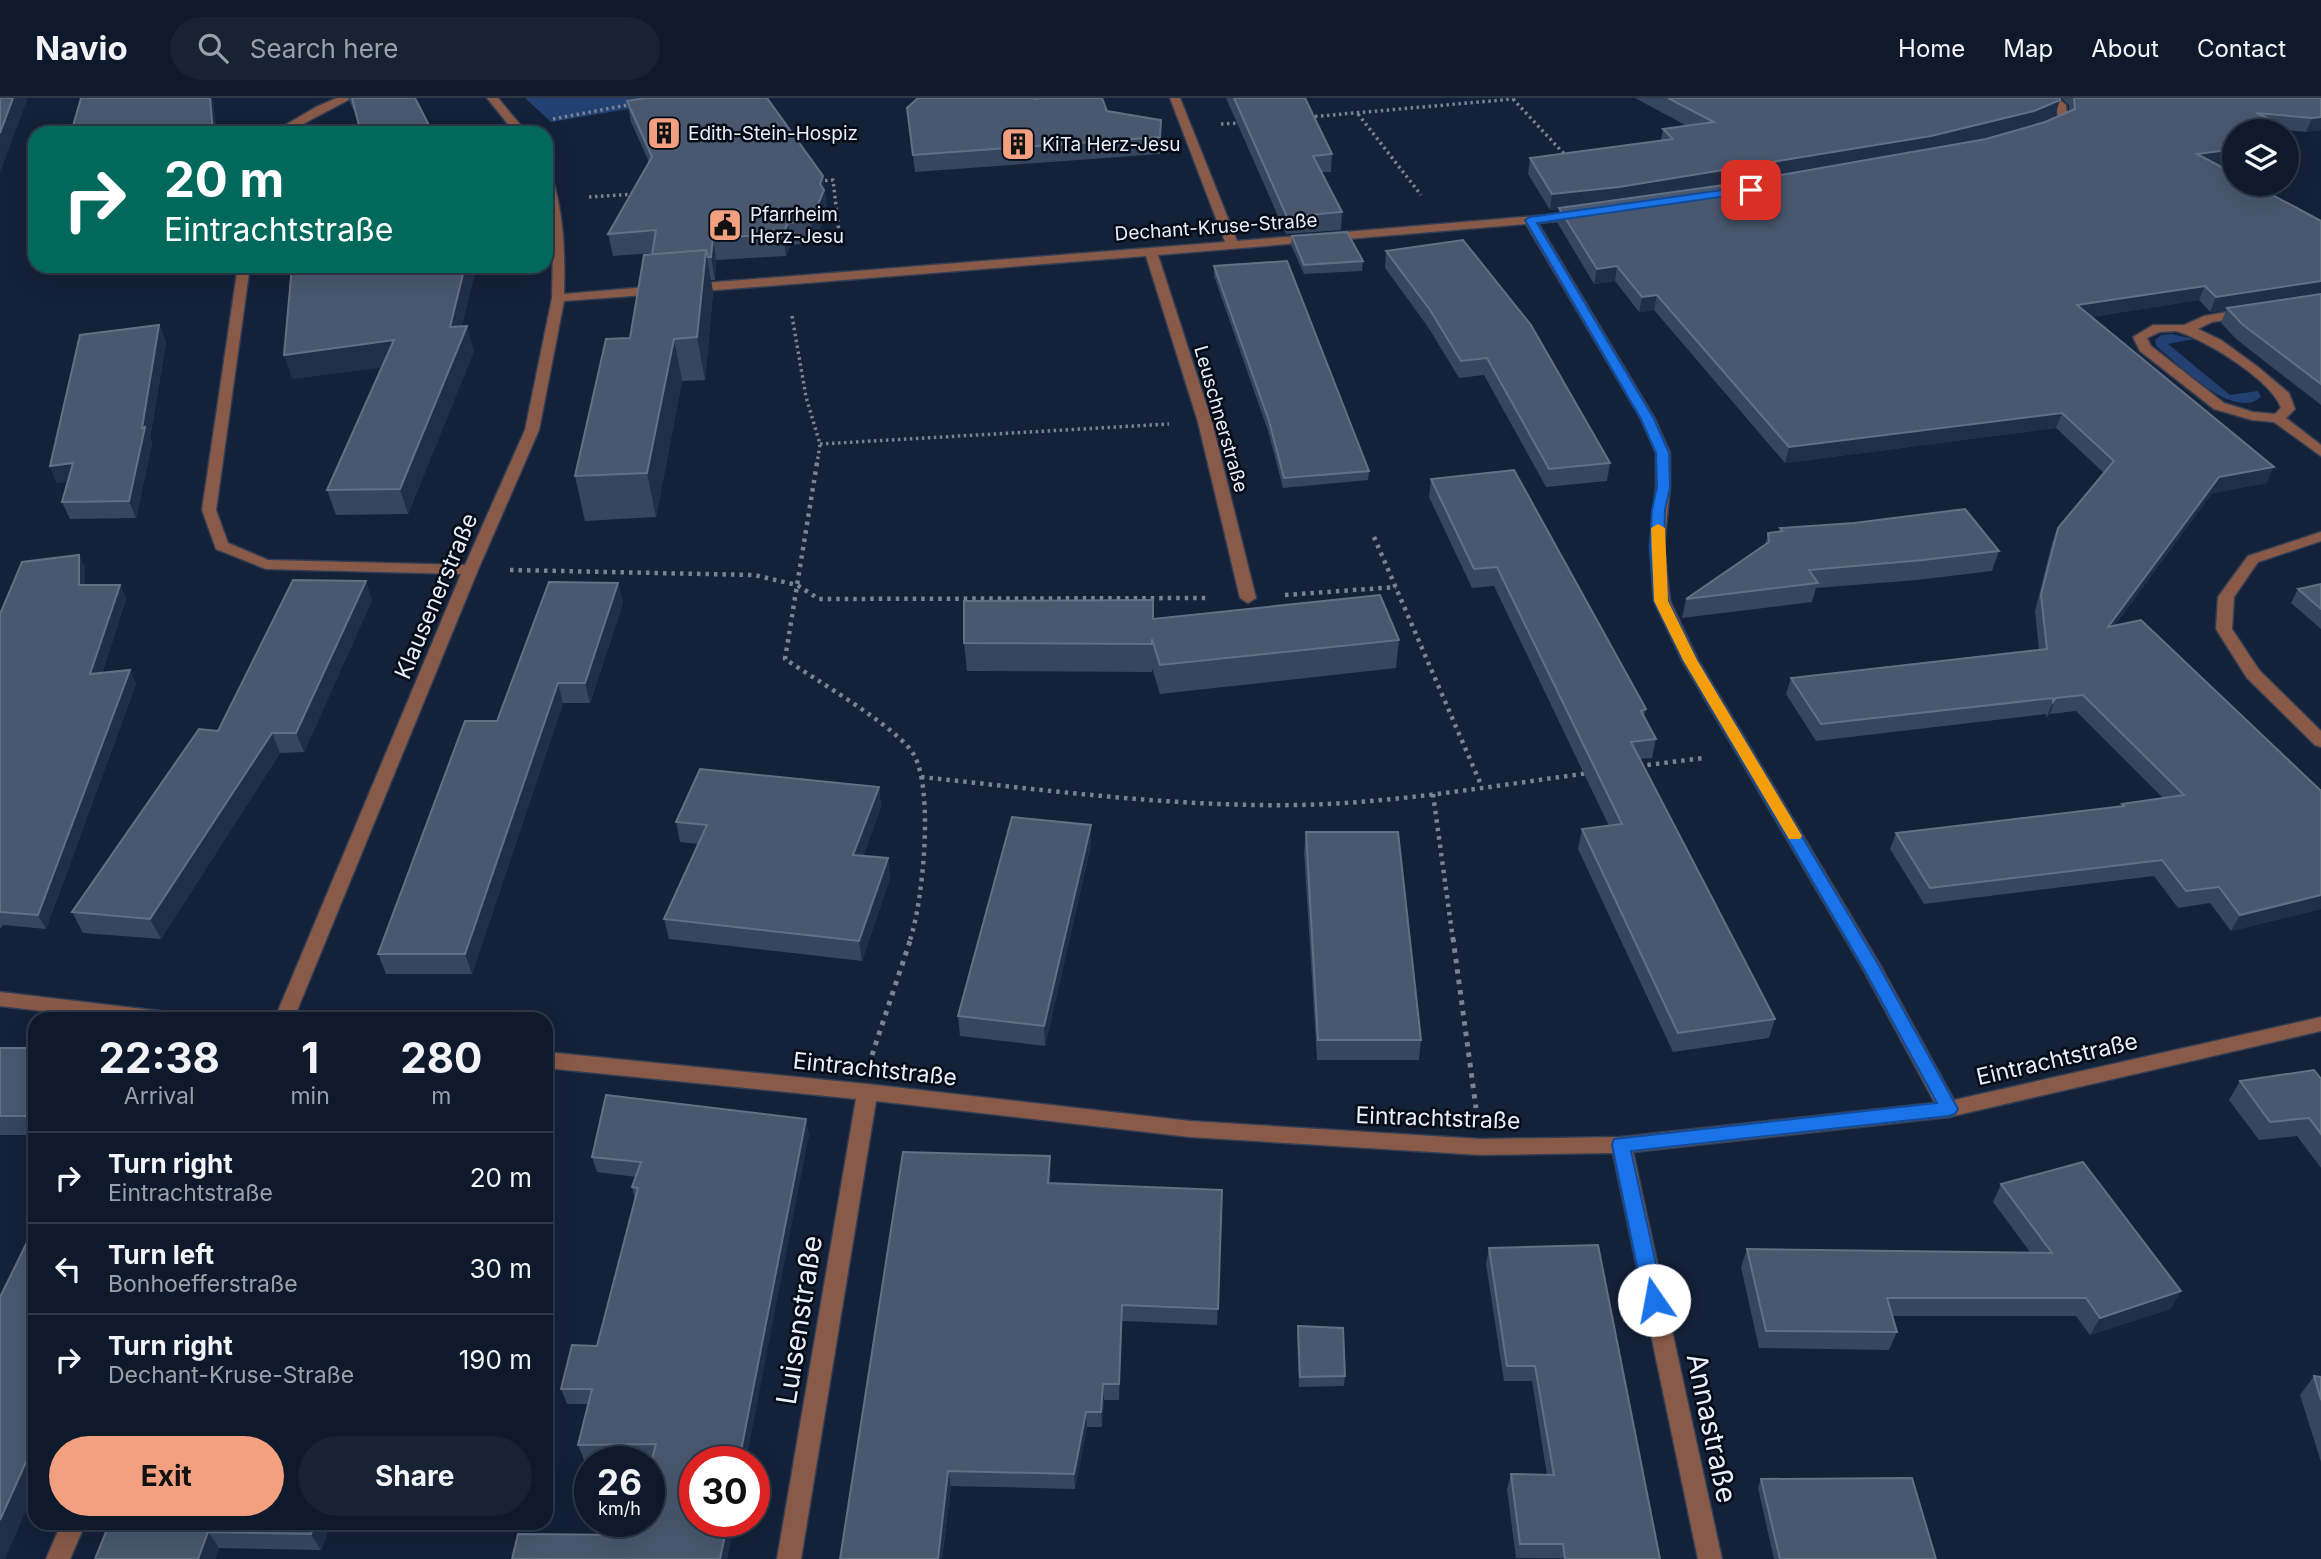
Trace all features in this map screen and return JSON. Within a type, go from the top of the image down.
[{"type":"street","points":[[289,126],[309,114],[347,98]]},
{"type":"street","points":[[492,98],[516,126]]},
{"type":"street","points":[[1175,98],[1232,245]]},
{"type":"street","points":[[2034,133],[2064,120],[2062,107],[2050,98]]},
{"type":"street","name":"Klausenerstraße","points":[[287,1012],[471,570],[533,430],[558,298],[559,247],[553,200]]},
{"type":"street","name":"Dechant-Kruse-Straße","points":[[558,298],[1447,228],[1592,213]]},
{"type":"street","points":[[1530,220],[1648,419],[1663,453],[1663,487],[1657,547],[1661,601],[1690,660],[1872,968],[1949,1109]]},
{"type":"street","name":"Leuschnerstraße","points":[[1151,251],[1205,422],[1248,598]]},
{"type":"street","points":[[243,273],[209,510],[221,546],[266,564],[471,570]]},
{"type":"street","points":[[2189,328],[2209,319],[2259,311]]},
{"type":"street","points":[[2278,418],[2288,409],[2284,396],[2208,337],[2189,328],[2168,326],[2150,329],[2140,337],[2145,348],[2219,406],[2252,416],[2278,418],[2321,452]]},
{"type":"street","points":[[2321,536],[2253,559],[2226,597],[2224,629],[2253,674],[2321,741]]},
{"type":"street","points":[[0,999],[109,1012]]},
{"type":"street","name":"Eintrachtstraße","points":[[553,1061],[867,1092],[1190,1129],[1481,1147],[1621,1145],[1949,1109],[2321,1024]]},
{"type":"street","name":"Luisenstraße","points":[[789,1559],[867,1092]]},
{"type":"street","name":"Annastraße","points":[[1621,1145],[1710,1559]]},
{"type":"street","points":[[58,1559],[71,1530]]},
{"type":"path","points":[[1306,117],[1513,99],[1570,160]]},
{"type":"path","points":[[536,126],[636,103]]},
{"type":"path","points":[[1358,113],[1447,228]]},
{"type":"path","points":[[1188,127],[1253,122]]},
{"type":"path","points":[[806,181],[834,180],[843,276]]},
{"type":"path","points":[[553,200],[648,193]]},
{"type":"path","points":[[786,280],[806,397],[820,444],[785,659],[885,726],[914,754],[921,776],[926,850],[916,923],[872,1049],[867,1092]]},
{"type":"path","points":[[820,444],[1205,422]]},
{"type":"path","points":[[1374,537],[1482,787]]},
{"type":"path","points":[[471,570],[754,575],[797,585],[819,599],[1248,598],[1396,587]]},
{"type":"path","points":[[1635,767],[1746,753]]},
{"type":"path","points":[[921,776],[1154,802],[1300,805],[1433,793],[1593,772]]},
{"type":"path","points":[[1433,793],[1481,1147]]},
{"type":"shaded area","points":[[525,98],[694,98],[551,122]]},
{"type":"shaded area","points":[[2172,334],[2194,339],[2168,344],[2230,395],[2258,391],[2261,397],[2249,403],[2236,402],[2206,387],[2156,346],[2155,340],[2161,335]]},
{"type":"building","points":[[0,98],[13,98],[0,133]]},
{"type":"building","points":[[81,98],[210,98],[212,126],[73,126]]},
{"type":"building","points":[[352,98],[415,98],[429,126],[359,126]]},
{"type":"building","points":[[646,98],[767,98],[823,176],[820,184],[824,190],[811,221],[788,223],[783,234],[713,238],[711,257],[708,257],[706,250],[652,255],[656,230],[608,234],[652,157],[627,101]]},
{"type":"building","name":"KiTa Herz-Jesu","points":[[918,98],[1102,98],[1107,111],[1161,120],[1160,137],[913,155],[907,108]]},
{"type":"building","points":[[1234,98],[1305,98],[1332,154],[1313,156],[1342,212],[1287,217]]},
{"type":"building","points":[[1668,98],[2060,100],[2034,111],[1931,136],[1619,187],[1552,194],[1530,158],[1673,139],[1663,129],[1714,122]]},
{"type":"building","points":[[2074,98],[2321,98],[2321,117],[2256,113],[2270,119],[2222,119],[2222,151],[2197,154],[2222,167],[2222,196],[2274,196],[2321,221],[2321,281],[2216,297],[2205,286],[2077,305],[2274,467],[2219,477],[2108,627],[2141,620],[2321,791],[2321,895],[2240,915],[2219,887],[2186,891],[2162,860],[1930,888],[1896,833],[2124,806],[2122,804],[2184,795],[2083,695],[2056,698],[2053,702],[2053,698],[1821,724],[1791,678],[2047,649],[2041,595],[2058,528],[2114,461],[2062,413],[1789,447],[1657,295],[1642,297],[1617,266],[1597,269],[1559,208],[1724,185],[1986,139],[2045,122],[2075,109]]},
{"type":"building","points":[[1347,232],[1363,261],[1304,265],[1292,236]]},
{"type":"building","points":[[1463,240],[1531,325],[1610,463],[1549,469],[1487,358],[1461,361],[1430,310],[1386,251]]},
{"type":"building","points":[[706,250],[697,337],[674,339],[647,473],[575,476],[606,339],[630,338],[644,255]]},
{"type":"building","points":[[1287,261],[1369,471],[1284,478],[1269,421],[1214,266]]},
{"type":"building","points":[[291,273],[463,273],[450,327],[467,326],[400,489],[327,490],[394,340],[284,355]]},
{"type":"building","points":[[2321,294],[2321,384],[2242,324],[2227,308]]},
{"type":"building","points":[[159,325],[142,428],[145,427],[129,501],[62,502],[73,463],[50,466],[80,335]]},
{"type":"building","points":[[1514,470],[1646,709],[1641,711],[1656,739],[1631,742],[1775,1019],[1678,1033],[1582,829],[1622,824],[1497,567],[1474,569],[1431,479]]},
{"type":"building","points":[[1965,509],[1999,551],[1809,570],[1818,583],[1686,599],[1769,542],[1768,533],[1783,531],[1780,528],[1854,523]]},
{"type":"building","points":[[79,555],[79,585],[120,585],[90,674],[130,670],[38,915],[0,912],[0,614],[22,562]]},
{"type":"building","points":[[293,580],[366,581],[296,733],[272,733],[150,919],[72,912],[199,729],[218,731]]},
{"type":"building","points":[[549,582],[618,583],[585,683],[558,683],[465,954],[378,954],[465,721],[497,721]]},
{"type":"building","points":[[2321,584],[2321,609],[2298,589]]},
{"type":"building","points":[[1380,595],[1399,640],[1160,665],[1152,639],[1152,644],[964,643],[964,601],[1153,600],[1153,619]]},
{"type":"building","points":[[700,769],[879,787],[853,855],[888,858],[859,941],[664,919],[707,825],[676,822]]},
{"type":"building","points":[[1012,817],[1091,825],[1044,1026],[958,1016]]},
{"type":"building","points":[[1306,832],[1398,832],[1421,1040],[1318,1040]]},
{"type":"building","points":[[0,1048],[28,1048],[28,1116],[0,1116]]},
{"type":"building","points":[[2314,1070],[2321,1079],[2321,1134],[2309,1118],[2270,1122],[2240,1081]]},
{"type":"building","points":[[606,1095],[806,1119],[742,1446],[679,1446],[679,1537],[725,1537],[720,1559],[512,1559],[518,1534],[665,1537],[665,1446],[578,1445],[592,1389],[561,1389],[572,1345],[597,1346],[638,1188],[632,1187],[641,1162],[592,1157]]},
{"type":"building","points":[[903,1152],[1050,1156],[1048,1183],[1222,1190],[1218,1309],[1122,1305],[1119,1384],[1103,1384],[1101,1412],[1086,1412],[1074,1474],[948,1471],[938,1559],[840,1559]]},
{"type":"building","points":[[2083,1162],[2181,1291],[2100,1318],[2086,1298],[1887,1298],[1897,1332],[1766,1331],[1747,1249],[2052,1253],[2001,1184]]},
{"type":"building","points":[[28,1240],[28,1458],[0,1520],[0,1297]]},
{"type":"building","points":[[1598,1245],[1660,1559],[1565,1559],[1563,1544],[1520,1544],[1511,1474],[1554,1475],[1535,1366],[1507,1366],[1489,1248]]},
{"type":"building","points":[[1298,1326],[1343,1328],[1345,1376],[1300,1377]]},
{"type":"building","points":[[2314,1376],[2321,1377],[2321,1400]]},
{"type":"building","points":[[1912,1478],[1936,1559],[1780,1559],[1761,1479]]},
{"type":"building","points":[[107,1530],[312,1530],[311,1534],[208,1532],[198,1559],[95,1559]]},
{"type":"slow traffic","points":[[1658,528],[1661,601],[1690,660],[1794,836]]},
{"type":"place","name":"Edith-Stein-Hospiz","points":[[664,133]]},
{"type":"place","name":"KiTa Herz-Jesu","points":[[1018,144]]},
{"type":"place","name":"Pfarrheim Herz-Jesu","points":[[725,225]]},
{"type":"route","points":[[1654,1300],[1621,1145],[1949,1109],[1872,968],[1690,660],[1661,601],[1657,547],[1663,487],[1663,453],[1648,419],[1530,220],[1751,190]]}]
